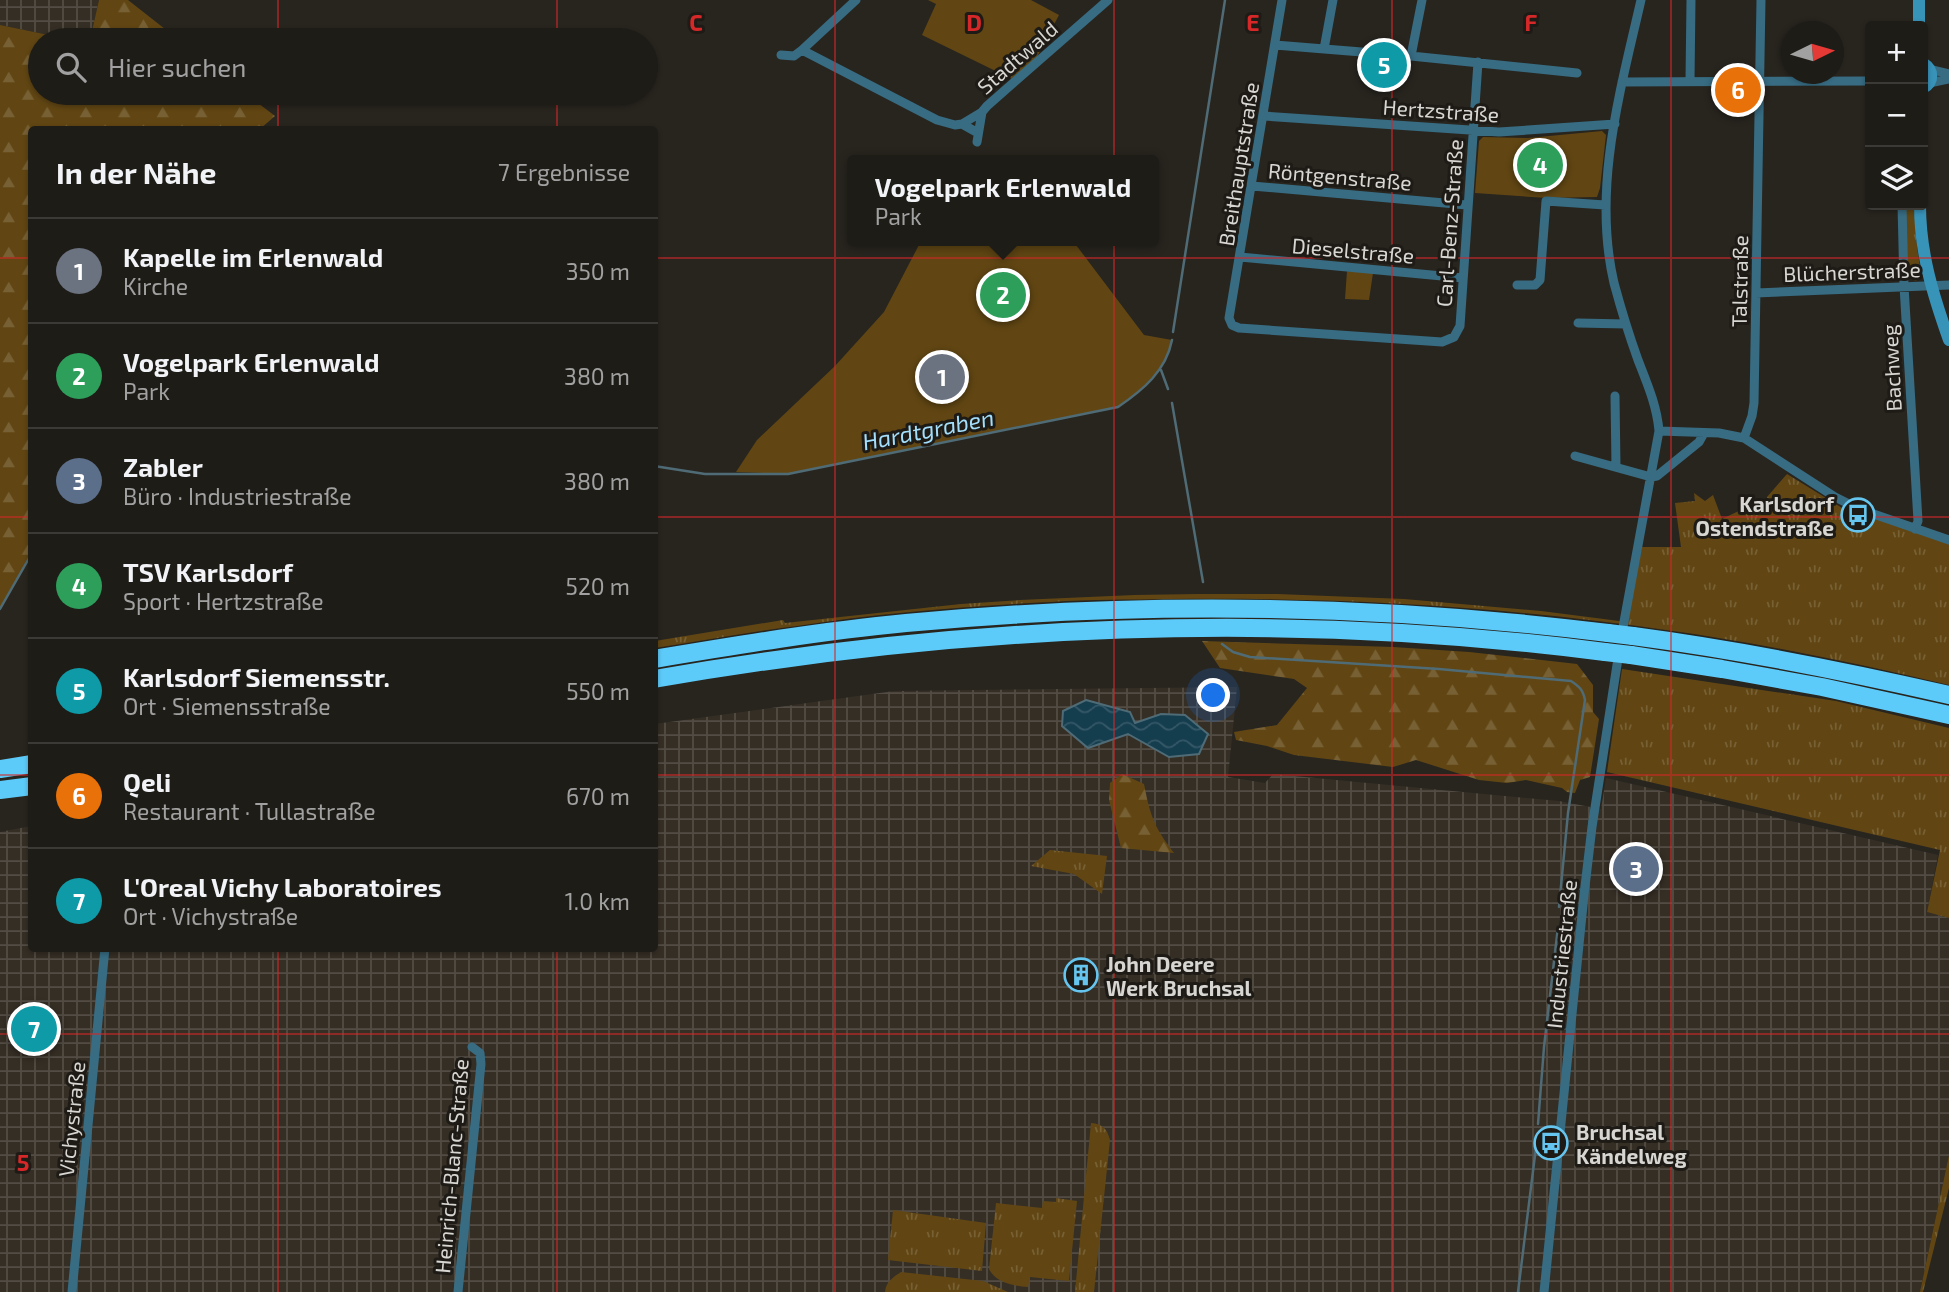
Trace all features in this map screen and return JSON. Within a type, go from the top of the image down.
[{"type":"highway","points":[[658,658],[787,638],[903,624],[1023,614],[1161,608],[1278,608],[1526,623],[1608,633],[1628,628],[1949,695]]},
{"type":"highway","points":[[658,678],[766,660],[905,643],[1025,634],[1114,629],[1234,628],[1386,631],[1526,642],[1722,668],[1949,715]]},
{"type":"highway","points":[[0,769],[28,765]]},
{"type":"highway","points":[[0,790],[28,786]]},
{"type":"street","points":[[782,55],[794,56],[856,0]]},
{"type":"street","name":"Stadtwald","points":[[802,50],[937,120],[962,124],[982,112],[1108,0]]},
{"type":"street","name":"Breithauptstraße","points":[[1239,328],[1232,325],[1229,318],[1282,0]]},
{"type":"street","points":[[1324,49],[1333,0]]},
{"type":"street","points":[[1411,56],[1422,0]]},
{"type":"street","points":[[1641,0],[1622,82],[1606,179],[1605,205],[1609,259],[1626,324],[1655,406],[1659,431],[1744,438],[1835,497],[1859,509],[1949,540]]},
{"type":"street","points":[[1690,81],[1691,0]]},
{"type":"street","name":"Talstraße","points":[[1744,438],[1754,403],[1761,0]]},
{"type":"street","points":[[1919,0],[1919,21]]},
{"type":"street","points":[[819,34],[818,47],[823,60]]},
{"type":"street","points":[[1275,45],[1577,73]]},
{"type":"street","name":"Carl-Benz-Straße","points":[[1239,328],[1442,342],[1454,337],[1460,326],[1478,62]]},
{"type":"street","points":[[1928,64],[1949,77]]},
{"type":"street","points":[[1928,88],[1949,77]]},
{"type":"street","points":[[1622,82],[1865,81]]},
{"type":"street","name":"Stadtwald","points":[[962,124],[977,138],[982,112]]},
{"type":"street","name":"Hertzstraße","points":[[1264,116],[1515,132],[1615,124]]},
{"type":"street","name":"Röntgenstraße","points":[[1252,186],[1467,205]]},
{"type":"street","points":[[1517,285],[1535,285],[1540,280],[1546,201],[1605,205]]},
{"type":"street","name":"Bachweg","points":[[1902,210],[1918,521],[1915,529]]},
{"type":"street","points":[[1920,210],[1921,239],[1930,285],[1949,340]]},
{"type":"street","name":"Dieselstraße","points":[[1240,257],[1463,278]]},
{"type":"street","name":"Blücherstraße","points":[[1756,293],[1949,285]]},
{"type":"street","points":[[1578,323],[1626,324]]},
{"type":"street","points":[[1615,396],[1616,467]]},
{"type":"street","name":"Industriestraße","points":[[1544,1292],[1592,827],[1628,628],[1659,431]]},
{"type":"street","points":[[1575,457],[1651,477],[1699,442],[1704,433]]},
{"type":"street","name":"Vichystraße","points":[[72,1292],[105,952]]},
{"type":"street","name":"Heinrich-Blanc-Straße","points":[[458,1292],[481,1064],[480,1053],[472,1047]]},
{"type":"shaded area","points":[[0,0],[99,0],[93,28],[28,28],[28,31],[0,25]]},
{"type":"shaded area","points":[[1237,687],[1228,777],[1265,783],[1273,774],[1559,801],[1601,809],[1606,778],[1938,855],[1927,912],[1949,918],[1949,1155],[1920,1292],[0,1292],[0,832],[28,827],[28,952],[658,952],[658,724],[894,691]]},
{"type":"green space","points":[[99,0],[128,0],[164,28],[93,28]]},
{"type":"green space","points":[[928,0],[1031,0],[1059,15],[1037,57],[1012,79],[922,35],[936,4]]},
{"type":"green space","points":[[0,25],[28,31],[28,105],[261,105],[275,116],[263,126],[28,126],[28,558],[0,609]]},
{"type":"green space","points":[[1602,131],[1606,135],[1597,197],[1547,198],[1475,193],[1479,141],[1483,137],[1528,138]]},
{"type":"green space","points":[[1905,210],[1914,210],[1921,276],[1916,281],[1908,278]]},
{"type":"green space","points":[[918,246],[1077,246],[1144,335],[1172,340],[1159,371],[1145,387],[1118,407],[788,474],[736,472],[757,440],[835,366],[884,312]]},
{"type":"green space","points":[[1347,271],[1373,273],[1369,300],[1345,299]]},
{"type":"green space","points":[[1787,474],[1847,511],[1859,509],[1949,540],[1949,685],[1773,647],[1604,622],[1480,609],[1294,600],[1096,600],[956,608],[829,621],[658,648],[658,641],[783,620],[785,623],[961,604],[1135,595],[1277,594],[1404,599],[1541,611],[1627,622],[1642,547],[1681,547],[1675,503],[1695,501],[1694,493],[1705,501],[1713,495],[1722,519],[1766,498],[1771,508],[1767,497]]},
{"type":"green space","points":[[1202,641],[1393,647],[1577,664],[1593,685],[1593,712],[1599,719],[1590,777],[1580,780],[1575,793],[1526,780],[1507,783],[1479,780],[1416,760],[1393,767],[1294,755],[1236,740],[1234,732],[1277,725],[1307,688],[1294,679],[1220,668]]},
{"type":"green space","points":[[1622,669],[1836,701],[1949,728],[1949,918],[1927,912],[1940,850],[1607,772]]},
{"type":"green space","points":[[1122,774],[1144,784],[1154,820],[1174,853],[1121,848],[1109,800],[1110,783]]},
{"type":"green space","points":[[1050,850],[1107,856],[1102,894],[1074,874],[1031,866]]},
{"type":"green space","points":[[1091,1123],[1104,1128],[1110,1140],[1094,1292],[1075,1292]]},
{"type":"green space","points":[[1949,1155],[1949,1188],[1923,1292],[1920,1292]]},
{"type":"green space","points":[[1056,1198],[1077,1201],[1069,1281],[1030,1277],[1028,1287],[1011,1285],[996,1278],[989,1269],[996,1203],[1042,1208],[1043,1201],[1056,1202]]},
{"type":"green space","points":[[893,1210],[986,1223],[982,1271],[888,1260]]},
{"type":"green space","points":[[901,1272],[983,1281],[1008,1292],[885,1292],[888,1283]]},
{"type":"water","points":[[1086,700],[1130,712],[1135,723],[1161,714],[1185,715],[1208,734],[1199,754],[1169,757],[1128,734],[1088,748],[1062,726],[1063,711]]},
{"type":"waterway","name":"Hardtgraben","points":[[1173,332],[1225,0]]},
{"type":"waterway","name":"Hardtgraben","points":[[658,467],[705,474],[788,474],[1118,407],[1152,379],[1165,361],[1172,340]]},
{"type":"waterway","points":[[1161,370],[1168,389]]},
{"type":"waterway","points":[[1172,403],[1203,582]]},
{"type":"waterway","name":"Hardtgraben","points":[[0,609],[28,560]]},
{"type":"waterway","points":[[1222,644],[1233,652],[1250,657],[1439,669],[1571,681],[1577,685],[1585,700],[1568,813],[1559,907]]},
{"type":"waterway","points":[[1538,1124],[1558,927]]},
{"type":"waterway","points":[[1518,1292],[1536,1147]]},
{"type":"place","name":"Karlsdorf Siemensstr.","points":[[1384,65]]},
{"type":"place","name":"Qeli","points":[[1738,90]]},
{"type":"place","name":"TSV Karlsdorf","points":[[1540,165]]},
{"type":"place","name":"Vogelpark Erlenwald","points":[[1003,295]]},
{"type":"place","name":"Kapelle im Erlenwald","points":[[942,377]]},
{"type":"place","name":"Karlsdorf Ostendstraße","points":[[1858,515]]},
{"type":"place","name":"Zabler","points":[[1636,869]]},
{"type":"place","name":"John Deere Werk Bruchsal","points":[[1081,975]]},
{"type":"place","name":"L'Oreal Vichy Laboratoires","points":[[34,1029]]},
{"type":"place","name":"Bruchsal Kändelweg","points":[[1551,1143]]}]
